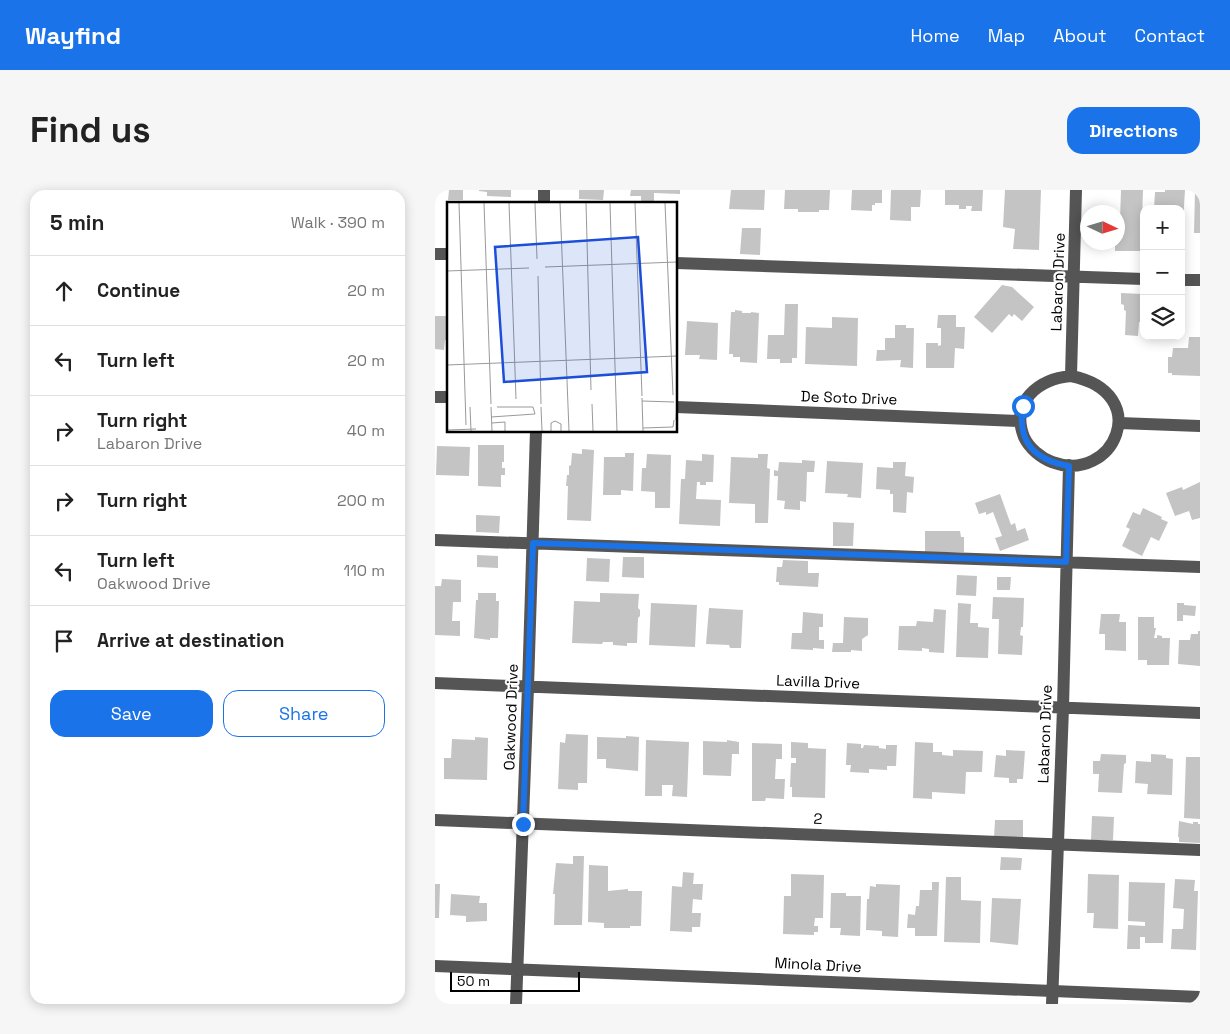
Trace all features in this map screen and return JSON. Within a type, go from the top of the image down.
[{"type":"street","name":"Labaron Drive","points":[[1071,376],[1076,190]]},
{"type":"street","points":[[677,263],[1140,279]]},
{"type":"street","points":[[1185,280],[1200,280]]},
{"type":"street","points":[[1071,376],[1085,379],[1103,388],[1115,403],[1119,423],[1114,440],[1102,455],[1095,460],[1069,466],[1045,459],[1031,448],[1024,437],[1021,421],[1023,406],[1036,388],[1052,379],[1071,376]]},
{"type":"street","name":"De Soto Drive","points":[[677,407],[1021,421]]},
{"type":"street","points":[[1119,423],[1200,426]]},
{"type":"street","name":"Oakwood Drive","points":[[516,1004],[533,543],[535,432]]},
{"type":"street","name":"Labaron Drive","points":[[1052,998],[1063,708],[1069,466]]},
{"type":"street","points":[[435,540],[1200,567]]},
{"type":"street","name":"Lavilla Drive","points":[[435,683],[1200,713]]},
{"type":"street","name":"2","points":[[435,820],[1200,850]]},
{"type":"street","name":"Minola Drive","points":[[435,966],[1052,998],[1200,997]]},
{"type":"building","points":[[449,190],[463,190],[463,200],[448,200]]},
{"type":"building","points":[[479,190],[511,190],[511,197],[487,196],[487,192]]},
{"type":"building","points":[[579,190],[604,190],[603,200],[579,199]]},
{"type":"building","points":[[631,190],[680,190],[680,194],[654,193],[654,202],[641,202],[641,196],[630,196]]},
{"type":"building","points":[[731,190],[765,190],[764,210],[729,209]]},
{"type":"building","points":[[785,190],[830,190],[829,210],[798,212],[798,209],[784,209]]},
{"type":"building","points":[[852,190],[882,190],[882,203],[872,205],[872,211],[851,210]]},
{"type":"building","points":[[891,190],[921,190],[920,207],[911,207],[911,221],[890,220]]},
{"type":"building","points":[[945,190],[983,190],[982,211],[971,211],[972,206],[966,206],[966,209],[959,209],[959,205],[945,205]]},
{"type":"building","points":[[1005,190],[1041,190],[1039,250],[1013,249],[1015,229],[1003,227]]},
{"type":"building","points":[[1121,190],[1143,190],[1143,205],[1140,205],[1140,251],[1115,251],[1125,250],[1125,205],[1120,205]]},
{"type":"building","points":[[1165,190],[1185,190],[1184,205],[1154,205],[1155,192],[1165,192]]},
{"type":"building","points":[[1195,190],[1200,190],[1200,233],[1194,233]]},
{"type":"building","points":[[742,228],[761,228],[760,255],[740,254]]},
{"type":"building","points":[[1002,285],[1012,287],[1034,307],[1022,321],[1014,314],[1012,317],[1009,314],[992,333],[974,317]]},
{"type":"building","points":[[1121,293],[1140,294],[1138,336],[1125,335],[1126,311],[1124,310],[1124,305],[1121,304]]},
{"type":"building","points":[[785,304],[798,304],[797,358],[792,358],[792,363],[780,363],[780,359],[767,359],[768,335],[784,335]]},
{"type":"building","points":[[735,310],[742,311],[742,313],[759,313],[757,363],[740,362],[740,357],[733,357],[733,354],[729,354],[731,312],[735,312]]},
{"type":"building","points":[[938,315],[956,315],[956,327],[965,327],[964,349],[955,348],[954,368],[926,368],[926,343],[938,343],[938,346],[941,345],[941,328],[937,328]]},
{"type":"building","points":[[435,316],[447,316],[447,340],[445,340],[444,350],[435,349]]},
{"type":"building","points":[[832,317],[858,318],[857,366],[805,364],[806,327],[832,328]]},
{"type":"building","points":[[687,321],[718,323],[717,360],[699,359],[700,355],[685,355]]},
{"type":"building","points":[[895,325],[906,325],[906,328],[914,328],[913,368],[900,367],[901,360],[876,361],[877,350],[885,350],[885,338],[895,338]]},
{"type":"building","points":[[1189,337],[1200,337],[1200,376],[1172,375],[1172,373],[1168,373],[1168,357],[1172,357],[1173,348],[1188,348]]},
{"type":"building","points":[[478,445],[504,445],[502,468],[505,468],[505,475],[501,475],[501,487],[478,486]]},
{"type":"building","points":[[437,446],[470,447],[469,476],[436,475]]},
{"type":"building","points":[[582,449],[594,450],[591,521],[567,520],[567,475],[569,475],[572,453],[582,454]]},
{"type":"building","points":[[625,453],[634,453],[633,491],[621,490],[621,495],[603,495],[604,457],[625,457]]},
{"type":"building","points":[[647,454],[671,455],[670,508],[655,508],[655,492],[641,491],[642,468],[646,468]]},
{"type":"building","points":[[702,454],[714,455],[713,482],[706,482],[706,485],[700,485],[700,482],[697,482],[696,499],[721,500],[720,526],[679,524],[681,479],[685,479],[686,460],[702,461]]},
{"type":"building","points":[[758,454],[768,454],[767,468],[770,469],[768,523],[755,523],[755,504],[729,503],[731,457],[758,458]]},
{"type":"building","points":[[802,460],[815,461],[814,472],[807,472],[806,502],[800,501],[800,510],[784,509],[785,501],[777,500],[778,476],[774,476],[774,470],[778,471],[779,462],[802,463]]},
{"type":"building","points":[[827,461],[863,463],[861,498],[847,497],[848,494],[825,493]]},
{"type":"building","points":[[893,462],[906,462],[905,476],[914,477],[913,493],[907,492],[906,513],[893,512],[893,494],[890,494],[890,490],[876,489],[877,467],[893,468]]},
{"type":"building","points":[[1200,482],[1200,518],[1192,520],[1189,511],[1175,516],[1166,493],[1182,487],[1183,490]]},
{"type":"building","points":[[1000,494],[1011,525],[1015,523],[1017,531],[1025,528],[1029,540],[1000,551],[995,538],[1002,536],[993,512],[986,515],[986,512],[979,514],[975,503]]},
{"type":"building","points":[[1143,508],[1168,522],[1159,541],[1151,537],[1142,556],[1122,546],[1130,529],[1126,527],[1133,512],[1140,515]]},
{"type":"building","points":[[476,515],[500,516],[499,533],[476,532]]},
{"type":"building","points":[[833,522],[854,523],[853,546],[833,546]]},
{"type":"building","points":[[925,531],[960,531],[961,537],[964,537],[964,552],[925,552]]},
{"type":"building","points":[[477,555],[498,556],[498,568],[477,567]]},
{"type":"building","points":[[623,557],[644,557],[644,578],[622,577]]},
{"type":"building","points":[[587,558],[610,559],[609,582],[586,581]]},
{"type":"building","points":[[783,560],[808,561],[808,573],[819,573],[818,587],[779,585],[779,582],[776,582],[777,567],[782,567]]},
{"type":"building","points":[[957,575],[977,576],[976,596],[956,595]]},
{"type":"building","points":[[997,577],[1011,577],[1010,590],[997,590]]},
{"type":"building","points":[[442,579],[461,580],[461,602],[453,602],[452,621],[460,621],[460,636],[435,635],[435,586],[441,586]]},
{"type":"building","points":[[478,593],[496,593],[496,601],[499,601],[498,638],[490,638],[490,640],[474,638]]},
{"type":"building","points":[[600,593],[639,594],[638,608],[640,616],[638,618],[637,643],[627,643],[627,646],[613,645],[613,642],[603,642],[602,644],[572,643],[574,601],[600,602]]},
{"type":"building","points":[[993,597],[1024,598],[1023,627],[1021,627],[1020,635],[1023,636],[1022,655],[998,654],[999,619],[992,619]]},
{"type":"building","points":[[651,603],[697,605],[695,647],[649,645]]},
{"type":"building","points":[[958,603],[971,604],[970,623],[978,623],[978,627],[989,628],[988,658],[956,657]]},
{"type":"building","points":[[1177,603],[1196,606],[1195,616],[1183,615],[1183,621],[1177,621]]},
{"type":"building","points":[[709,608],[743,610],[741,648],[730,648],[729,645],[706,644]]},
{"type":"building","points":[[934,609],[946,610],[944,653],[929,652],[929,649],[922,648],[922,651],[898,650],[899,626],[916,626],[917,621],[933,622]]},
{"type":"building","points":[[803,612],[823,614],[823,627],[819,627],[819,640],[824,640],[824,649],[791,649],[792,633],[802,633]]},
{"type":"building","points":[[1101,614],[1120,614],[1119,622],[1126,622],[1126,651],[1105,650],[1105,634],[1099,634]]},
{"type":"building","points":[[844,617],[868,618],[868,635],[862,639],[862,651],[832,652],[833,643],[843,643]]},
{"type":"building","points":[[1138,617],[1154,617],[1154,628],[1156,628],[1154,638],[1157,638],[1157,635],[1162,636],[1162,638],[1170,638],[1169,665],[1147,665],[1147,660],[1138,660]]},
{"type":"building","points":[[1198,631],[1200,631],[1200,666],[1178,664],[1179,640],[1190,640],[1191,634],[1198,634]]},
{"type":"building","points":[[566,734],[588,735],[587,783],[578,783],[578,790],[558,789],[560,742],[565,743]]},
{"type":"building","points":[[626,736],[639,737],[638,771],[606,768],[606,759],[597,759],[597,737],[626,738]]},
{"type":"building","points":[[475,737],[488,738],[487,780],[444,779],[444,758],[451,758],[452,739],[475,740]]},
{"type":"building","points":[[646,740],[689,742],[687,797],[672,796],[673,785],[662,785],[662,796],[645,796]]},
{"type":"building","points":[[727,740],[739,742],[739,754],[732,754],[731,776],[703,775],[703,741],[727,742]]},
{"type":"building","points":[[791,742],[808,743],[808,748],[826,749],[825,798],[792,797],[792,787],[790,787],[791,763],[796,763],[796,758],[791,758]]},
{"type":"building","points":[[915,742],[933,743],[933,752],[942,752],[942,755],[953,756],[953,750],[983,751],[982,772],[966,772],[965,794],[932,792],[932,799],[913,798]]},
{"type":"building","points":[[752,743],[782,744],[782,759],[776,759],[775,779],[785,779],[784,799],[766,798],[765,801],[752,801]]},
{"type":"building","points":[[847,743],[861,744],[861,748],[864,745],[879,746],[879,748],[886,749],[886,745],[897,745],[896,766],[887,766],[887,770],[869,769],[869,773],[850,772],[851,765],[846,765]]},
{"type":"building","points":[[1006,750],[1025,751],[1023,779],[1017,779],[1017,783],[1009,783],[1009,778],[994,777],[996,755],[1006,756]]},
{"type":"building","points":[[1101,754],[1126,755],[1122,793],[1098,792],[1099,774],[1093,774],[1093,761],[1100,761]]},
{"type":"building","points":[[1151,754],[1166,755],[1166,758],[1173,759],[1172,795],[1147,794],[1148,784],[1135,783],[1136,761],[1151,762]]},
{"type":"building","points":[[1186,757],[1200,757],[1200,819],[1184,818]]},
{"type":"building","points":[[1092,816],[1114,817],[1113,840],[1091,840]]},
{"type":"building","points":[[995,820],[1023,820],[1023,838],[994,838]]},
{"type":"building","points":[[1179,821],[1193,824],[1193,822],[1198,822],[1200,824],[1200,843],[1179,842]]},
{"type":"building","points":[[573,856],[584,856],[582,925],[554,925],[555,894],[553,894],[556,863],[573,864]]},
{"type":"building","points":[[1001,857],[1022,858],[1021,870],[1000,870]]},
{"type":"building","points":[[589,865],[608,866],[608,891],[628,889],[628,891],[642,891],[641,926],[604,928],[604,923],[588,922]]},
{"type":"building","points":[[683,872],[694,873],[693,884],[703,884],[702,900],[693,899],[692,913],[701,913],[700,927],[692,927],[692,932],[670,931],[672,886],[682,887]]},
{"type":"building","points":[[791,874],[824,875],[823,918],[815,918],[814,926],[818,926],[818,932],[814,932],[814,935],[783,934],[784,896],[791,896]]},
{"type":"building","points":[[1088,874],[1119,875],[1118,929],[1093,928],[1094,913],[1087,913]]},
{"type":"building","points":[[946,877],[961,877],[961,900],[981,901],[980,943],[944,942]]},
{"type":"building","points":[[1175,879],[1195,880],[1194,891],[1198,891],[1196,950],[1171,949],[1172,929],[1183,929],[1184,909],[1173,908]]},
{"type":"building","points":[[932,882],[939,882],[937,936],[915,936],[915,928],[907,928],[908,914],[915,915],[916,906],[919,906],[920,890],[932,890]]},
{"type":"building","points":[[1129,882],[1165,883],[1163,943],[1145,943],[1145,937],[1140,937],[1140,949],[1127,949],[1128,925],[1145,926],[1145,922],[1128,921]]},
{"type":"building","points":[[435,884],[440,884],[439,918],[435,918]]},
{"type":"building","points":[[876,884],[900,885],[898,937],[882,936],[882,931],[866,930],[867,899],[869,899],[870,886],[876,887]]},
{"type":"building","points":[[831,893],[861,896],[860,936],[840,935],[841,928],[830,928]]},
{"type":"building","points":[[451,894],[480,896],[479,903],[487,903],[487,921],[466,922],[466,916],[450,915]]},
{"type":"building","points":[[992,898],[1021,899],[1018,945],[990,942]]},
{"type":"route","points":[[523,824],[533,543],[1066,562],[1069,466],[1056,464],[1045,459],[1031,448],[1024,437],[1021,421],[1023,406]]}]
